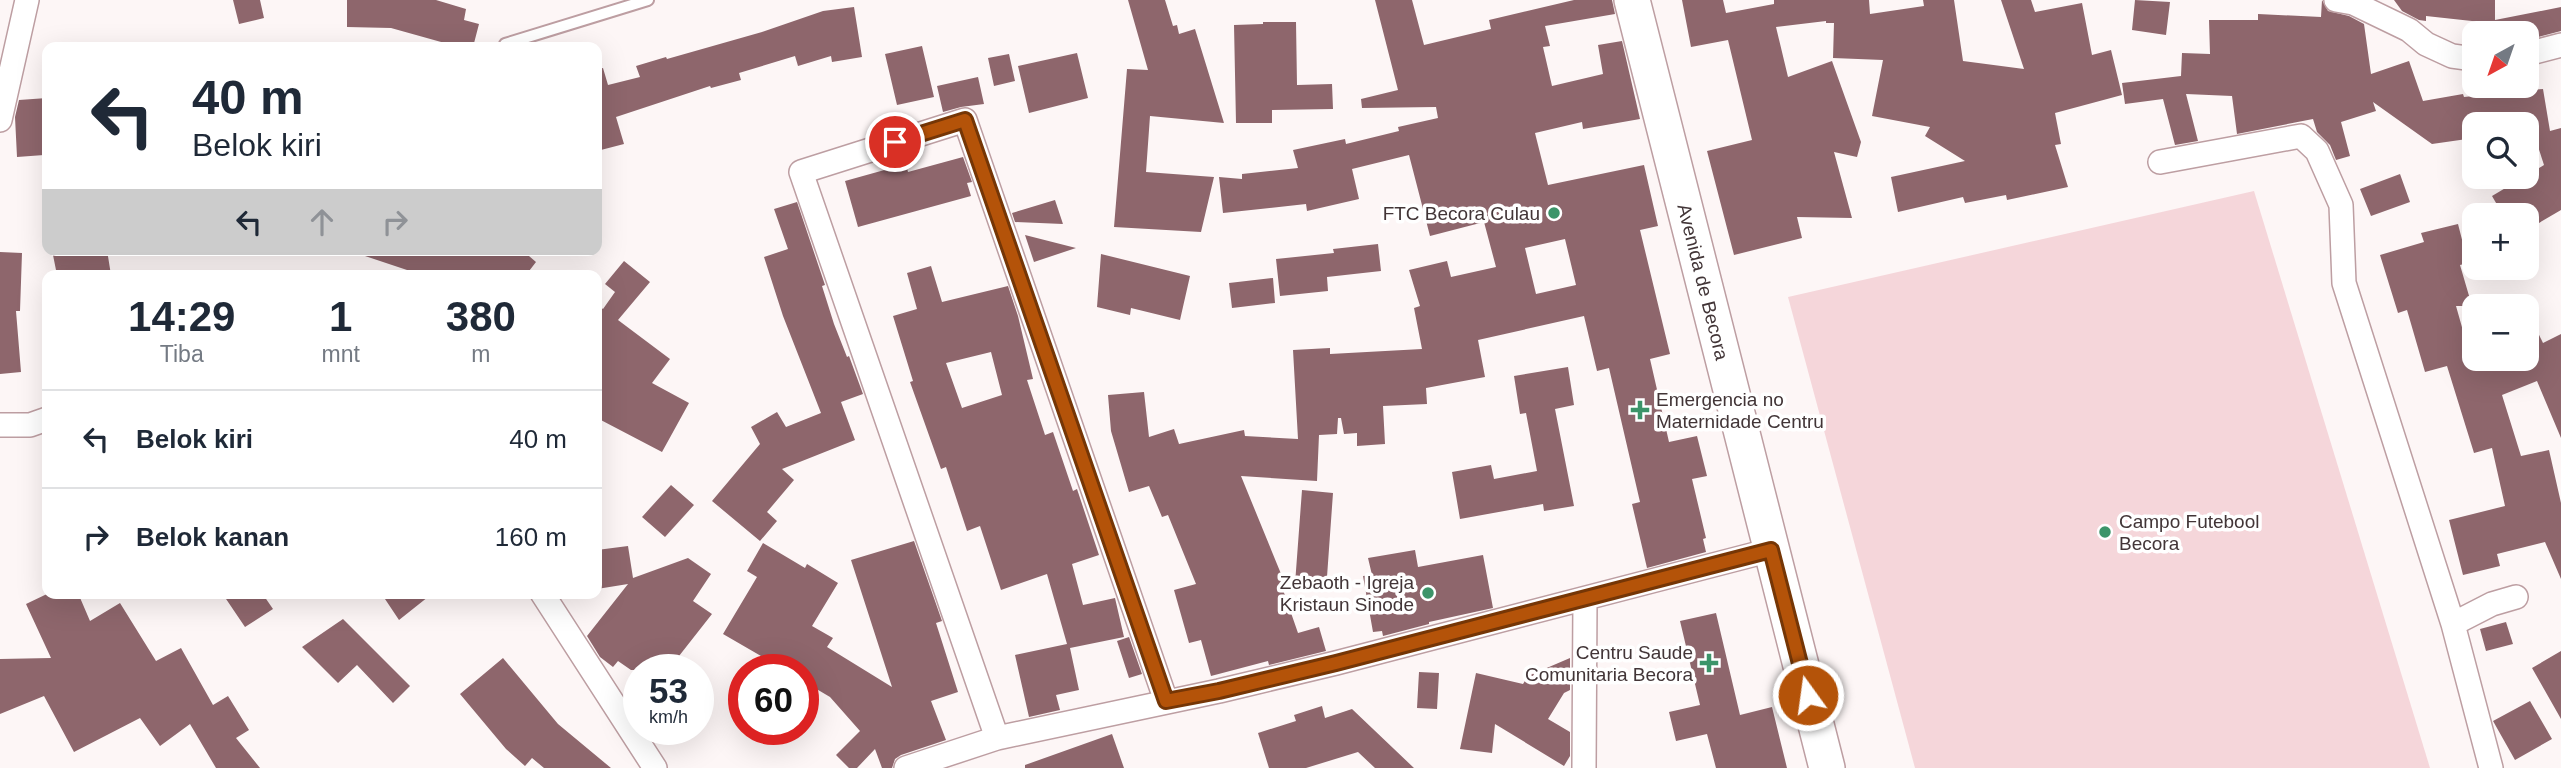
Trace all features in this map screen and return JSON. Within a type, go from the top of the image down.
[{"type":"main road","name":"Avenida de Becora","points":[[1632,0],[1827,768]]},
{"type":"street","points":[[0,121],[27,0]]},
{"type":"street","points":[[2336,0],[2353,3],[2409,30],[2426,44],[2462,57]]},
{"type":"street","points":[[2539,51],[2561,45]]},
{"type":"street","points":[[997,738],[801,172],[965,120],[1166,701]]},
{"type":"street","points":[[2160,162],[2301,136],[2317,150],[2341,205],[2344,283],[2453,624],[2491,768]]},
{"type":"street","points":[[0,425],[30,425],[42,421]]},
{"type":"street","points":[[906,768],[997,738],[1336,663],[1771,550]]},
{"type":"street","points":[[2453,624],[2492,604],[2516,597]]},
{"type":"street","points":[[546,599],[655,768]]},
{"type":"street","points":[[1584,768],[1585,599]]},
{"type":"lane","points":[[512,42],[648,0]]},
{"type":"shaded area","name":"Campo Futebool Becora","points":[[2254,191],[2430,768],[1915,768],[1788,297]]},
{"type":"building","points":[[233,0],[260,0],[264,18],[239,24]]},
{"type":"building","points":[[347,0],[436,0],[466,9],[464,20],[479,24],[474,42],[441,42],[391,28],[347,27]]},
{"type":"building","points":[[1128,0],[1165,0],[1173,26],[1177,25],[1179,34],[1195,29],[1224,123],[1150,116],[1146,172],[1214,177],[1201,232],[1114,227],[1127,69],[1148,70]]},
{"type":"building","points":[[1375,0],[1412,0],[1424,45],[1491,29],[1489,20],[1574,0],[1612,0],[1615,14],[1545,26],[1550,46],[1543,47],[1552,86],[1603,74],[1598,45],[1622,41],[1640,119],[1583,129],[1582,122],[1535,133],[1548,185],[1644,165],[1658,226],[1640,230],[1670,354],[1650,359],[1669,442],[1697,436],[1707,476],[1692,479],[1706,538],[1703,539],[1706,552],[1647,568],[1632,504],[1640,502],[1609,368],[1597,371],[1584,316],[1478,340],[1485,377],[1426,388],[1427,404],[1383,406],[1385,444],[1357,446],[1357,433],[1344,434],[1341,418],[1338,418],[1337,434],[1319,435],[1317,481],[1241,476],[1286,586],[1282,587],[1298,633],[1319,627],[1326,651],[1269,665],[1268,661],[1211,676],[1201,640],[1189,643],[1174,590],[1196,584],[1168,515],[1162,517],[1149,486],[1129,492],[1111,431],[1108,395],[1144,392],[1149,437],[1174,429],[1179,444],[1244,430],[1245,436],[1298,439],[1293,350],[1330,348],[1330,354],[1422,349],[1414,308],[1420,306],[1409,270],[1447,261],[1451,277],[1496,267],[1484,222],[1430,236],[1409,155],[1352,169],[1359,199],[1307,211],[1306,204],[1223,213],[1219,177],[1242,179],[1242,174],[1298,168],[1293,150],[1345,139],[1346,144],[1399,131],[1398,127],[1438,118],[1436,107],[1362,108],[1361,99],[1398,90]],"holes":[[[1565,239],[1576,285],[1536,294],[1525,248]]]},
{"type":"building","points":[[1682,0],[1723,0],[1726,13],[1774,4],[1774,0],[1869,0],[1870,14],[1924,6],[1923,0],[1954,0],[1963,61],[2024,69],[2001,0],[2031,0],[2035,12],[2082,3],[2092,55],[2111,50],[2122,95],[2055,113],[2061,144],[2055,145],[2068,187],[2007,200],[2006,195],[1965,203],[1963,197],[1898,212],[1891,177],[1965,161],[1925,136],[1930,127],[1872,116],[1883,60],[1833,58],[1834,23],[1826,21],[1776,27],[1788,77],[1832,61],[1861,142],[1857,157],[1834,152],[1852,218],[1797,217],[1802,238],[1734,255],[1707,151],[1752,140],[1728,40],[1691,47]]},
{"type":"building","points":[[2135,0],[2170,2],[2166,35],[2132,30]]},
{"type":"building","points":[[2322,0],[2328,11],[2349,16],[2364,24],[2371,74],[2409,61],[2423,101],[2462,94],[2462,98],[2539,98],[2539,89],[2543,89],[2550,131],[2561,128],[2561,210],[2539,223],[2539,203],[2496,203],[2492,196],[2504,189],[2539,189],[2539,168],[2544,165],[2539,150],[2539,112],[2462,112],[2462,140],[2432,144],[2373,102],[2376,111],[2341,122],[2350,156],[2336,160],[2330,145],[2317,132],[2313,119],[2237,134],[2232,96],[2186,94],[2198,141],[2175,145],[2163,99],[2125,104],[2122,83],[2181,76],[2182,53],[2210,54],[2209,20],[2258,20],[2258,14],[2321,17]]},
{"type":"building","points":[[2394,0],[2495,0],[2495,20],[2561,7],[2561,31],[2539,37],[2539,21],[2472,21],[2426,16],[2426,21],[2402,11]]},
{"type":"building","points":[[854,7],[862,57],[832,62],[831,56],[798,66],[795,56],[739,73],[741,80],[711,88],[710,86],[616,117],[624,144],[602,150],[602,68],[608,85],[640,77],[636,66],[762,32],[823,11]]},
{"type":"building","points":[[1296,22],[1297,85],[1332,84],[1333,109],[1272,110],[1272,123],[1236,123],[1234,25]]},
{"type":"building","points":[[922,46],[934,97],[897,105],[885,54]]},
{"type":"building","points":[[1077,53],[1088,98],[1029,113],[1018,66]]},
{"type":"building","points":[[1009,54],[1015,81],[994,86],[988,58]]},
{"type":"building","points":[[978,77],[984,104],[943,112],[937,86]]},
{"type":"building","points":[[42,98],[42,155],[17,157],[15,117],[19,100]]},
{"type":"building","points":[[963,157],[972,182],[967,183],[971,196],[858,227],[845,181],[906,164],[908,172]]},
{"type":"building","points":[[2400,174],[2410,202],[2371,216],[2360,189]]},
{"type":"building","points":[[1055,200],[1063,224],[1015,222],[1012,213]]},
{"type":"building","points":[[797,202],[825,285],[822,286],[834,324],[863,394],[841,402],[855,440],[782,469],[794,480],[767,512],[777,521],[760,541],[712,501],[760,444],[751,427],[777,412],[786,427],[821,413],[783,316],[764,257],[788,249],[774,209]]},
{"type":"building","points":[[2458,224],[2462,240],[2462,280],[2464,280],[2468,294],[2462,294],[2462,306],[2456,306],[2462,327],[2462,371],[2539,371],[2539,335],[2543,343],[2561,334],[2561,438],[2537,381],[2502,395],[2521,456],[2549,450],[2561,503],[2561,579],[2545,542],[2497,554],[2500,566],[2463,575],[2449,520],[2505,506],[2492,448],[2474,453],[2447,366],[2425,372],[2407,310],[2398,313],[2380,255],[2424,242],[2421,233]]},
{"type":"building","points":[[1025,235],[1076,248],[1034,262]]},
{"type":"building","points":[[1378,244],[1381,271],[1327,277],[1328,291],[1280,296],[1276,259],[1334,253],[1333,249]]},
{"type":"building","points":[[0,252],[22,253],[20,311],[16,311],[21,372],[0,374]]},
{"type":"building","points":[[1101,254],[1190,276],[1180,320],[1131,308],[1130,315],[1097,307]]},
{"type":"building","points":[[53,256],[108,256],[110,270],[56,270]]},
{"type":"building","points":[[365,256],[529,256],[536,262],[530,270],[407,270]]},
{"type":"building","points":[[624,261],[650,282],[618,320],[670,359],[652,383],[689,403],[662,452],[602,421],[602,308],[615,292],[605,284]]},
{"type":"building","points":[[931,266],[942,302],[1008,286],[1033,379],[1027,380],[1045,435],[1053,432],[1073,491],[1077,489],[1099,555],[1072,564],[1083,605],[1115,598],[1124,637],[1070,648],[1079,690],[1056,695],[1060,710],[1029,717],[1015,655],[1067,644],[1047,574],[1001,590],[980,526],[967,531],[946,467],[941,469],[910,382],[913,381],[893,316],[917,309],[907,273]],"holes":[[[991,352],[1002,395],[962,408],[946,363]]]},
{"type":"building","points":[[1273,278],[1275,303],[1232,308],[1229,283]]},
{"type":"building","points":[[1568,367],[1574,405],[1555,409],[1574,506],[1544,511],[1543,504],[1460,519],[1452,472],[1491,465],[1494,479],[1537,471],[1526,413],[1520,414],[1514,376]]},
{"type":"building","points":[[671,485],[694,505],[665,537],[642,517]]},
{"type":"building","points":[[1302,490],[1333,493],[1327,577],[1295,584]]},
{"type":"building","points":[[914,541],[942,621],[936,623],[958,692],[931,701],[946,740],[901,755],[895,759],[892,768],[882,768],[875,749],[857,768],[849,768],[836,755],[860,731],[830,697],[819,690],[819,654],[757,654],[723,634],[757,577],[747,571],[763,543],[805,568],[807,564],[838,583],[812,626],[833,638],[827,647],[892,687],[851,560]]},
{"type":"building","points":[[628,546],[633,578],[688,558],[711,574],[693,601],[712,614],[681,654],[623,654],[623,664],[618,661],[613,667],[600,657],[587,636],[628,584],[602,588],[602,549]]},
{"type":"building","name":"Zebaoth - Igreja Kristaun Sinode","points":[[1415,550],[1418,567],[1483,555],[1493,608],[1429,622],[1383,636],[1382,631],[1373,632],[1363,576],[1372,575],[1368,558]]},
{"type":"building","points":[[42,596],[42,599],[81,599],[90,621],[120,603],[156,661],[181,648],[213,705],[228,696],[249,730],[236,738],[260,768],[216,768],[190,724],[160,746],[140,718],[74,752],[44,696],[0,714],[0,659],[51,658],[26,604]]},
{"type":"building","points":[[226,599],[266,599],[273,609],[245,627]]},
{"type":"building","points":[[385,599],[425,599],[399,620]]},
{"type":"building","name":"Centru Saude Comunitaria Becora","points":[[1716,613],[1740,715],[1772,707],[1787,768],[1716,768],[1707,734],[1676,741],[1669,712],[1700,705],[1680,621]]},
{"type":"building","points":[[343,619],[410,686],[393,703],[357,665],[338,683],[302,647]]},
{"type":"building","points":[[2506,622],[2513,644],[2486,651],[2480,629]]},
{"type":"building","points":[[1129,637],[1142,674],[1129,678],[1117,641]]},
{"type":"building","points":[[2561,651],[2561,719],[2532,668]]},
{"type":"building","points":[[503,658],[558,724],[611,768],[544,768],[532,758],[525,766],[506,749],[460,694]]},
{"type":"building","points":[[1570,658],[1570,690],[1564,693],[1548,719],[1570,732],[1570,756],[1564,766],[1495,724],[1492,753],[1460,749],[1476,673],[1523,684],[1528,676]]},
{"type":"building","points":[[1419,672],[1439,673],[1437,709],[1417,708]]},
{"type":"building","points":[[2530,701],[2552,739],[2515,760],[2493,721]]},
{"type":"building","points":[[1322,706],[1325,718],[1352,709],[1414,768],[1375,768],[1358,752],[1306,768],[1269,768],[1258,733],[1296,721],[1294,715]]},
{"type":"building","points":[[1112,734],[1124,768],[1025,768],[1025,765]]},
{"type":"place","name":"FTC Becora Culau","points":[[1554,213]]},
{"type":"place","name":"Emergencia no Maternidade Centru","points":[[1640,410]]},
{"type":"place","name":"Campo Futebool Becora","points":[[2105,532]]},
{"type":"place","name":"Zebaoth - Igreja Kristaun Sinode","points":[[1428,593]]},
{"type":"place","name":"Centru Saude Comunitaria Becora","points":[[1709,663]]},
{"type":"route","points":[[895,142],[965,120],[1166,701],[1336,663],[1771,550],[1808,695]]}]
